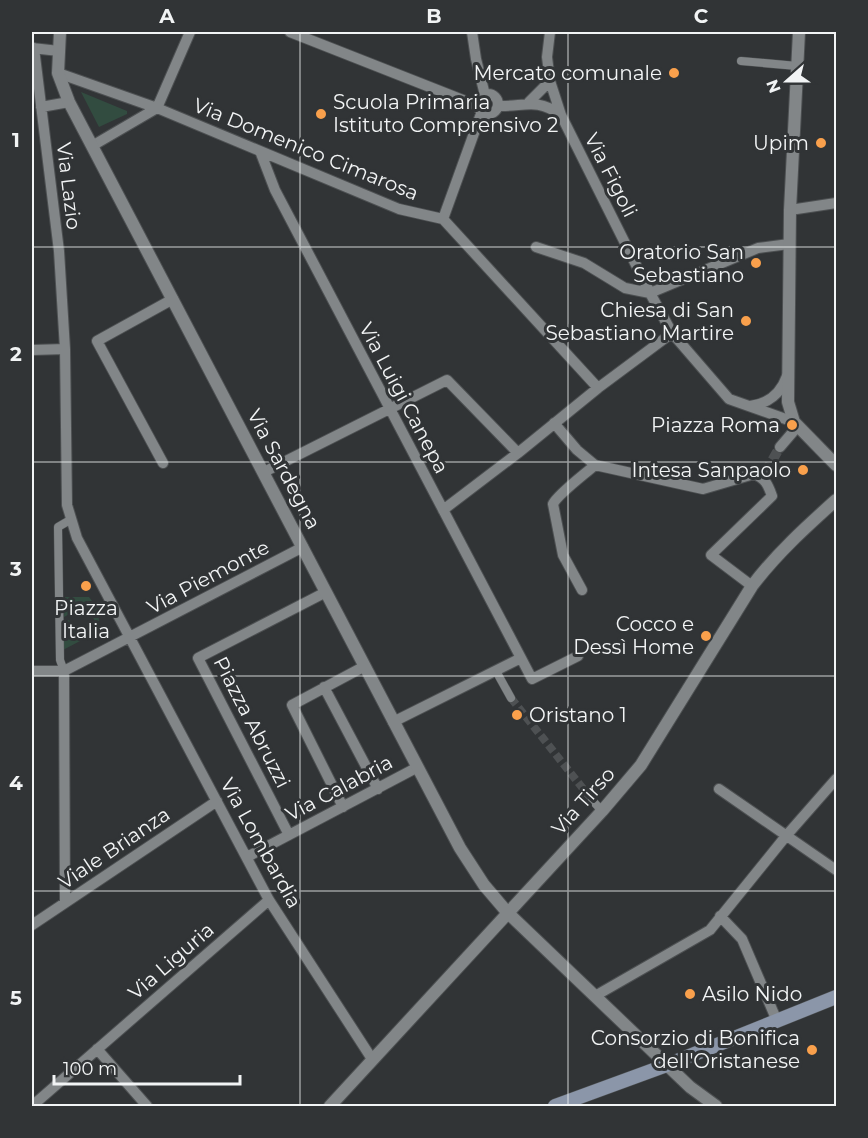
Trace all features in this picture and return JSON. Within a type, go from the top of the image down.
[{"type":"main road","points":[[555,1107],[837,997]]},
{"type":"street","name":"Via Sardegna","points":[[60,32],[58,73],[69,102],[264,472],[416,768],[460,848],[484,885],[507,912],[667,1065],[716,1107]]},
{"type":"street","points":[[92,146],[156,108],[190,32]]},
{"type":"street","points":[[290,32],[473,104],[487,114],[493,113],[498,105]]},
{"type":"street","points":[[472,32],[485,94]]},
{"type":"street","name":"Via Figoli","points":[[550,32],[547,57],[550,81],[561,115],[650,294],[672,333],[729,399],[750,406]]},
{"type":"street","points":[[796,424],[788,402],[788,374],[790,210],[799,32]]},
{"type":"street","points":[[33,48],[59,51]]},
{"type":"street","name":"Via Lazio","points":[[33,48],[59,251],[65,349],[67,505],[70,520]]},
{"type":"street","points":[[741,61],[797,66]]},
{"type":"street","name":"Via Domenico Cimarosa","points":[[58,73],[156,108],[399,209],[443,219]]},
{"type":"street","points":[[530,102],[550,81]]},
{"type":"street","points":[[498,105],[495,96],[485,94],[480,98],[480,108],[443,219],[598,388]]},
{"type":"street","points":[[40,108],[69,102]]},
{"type":"street","points":[[498,105],[511,106],[530,102],[549,107],[561,115]]},
{"type":"street","name":"Via Luigi Canepa","points":[[260,151],[275,190],[388,410],[532,679],[578,656]]},
{"type":"street","points":[[790,210],[837,203]]},
{"type":"street","points":[[536,247],[584,263],[625,288],[650,294],[758,248],[789,244]]},
{"type":"street","points":[[163,463],[97,341],[172,299]]},
{"type":"street","points":[[443,510],[672,333]]},
{"type":"street","points":[[32,350],[65,349]]},
{"type":"street","points":[[750,406],[774,396],[783,387],[788,374]]},
{"type":"street","points":[[264,472],[447,380],[518,453]]},
{"type":"street","points":[[750,406],[796,424],[837,465]]},
{"type":"street","points":[[554,423],[577,450],[595,465],[703,489],[754,474],[764,475],[772,496],[711,555],[752,585]]},
{"type":"street","points":[[780,447],[796,424]]},
{"type":"street","points":[[582,590],[563,555],[553,504],[557,496],[566,491],[595,465]]},
{"type":"street","name":"Via Tirso","points":[[330,1107],[602,811],[641,765],[752,585],[787,544],[837,500]]},
{"type":"street","points":[[32,671],[64,671],[130,639],[77,538],[70,520],[58,528],[60,654],[64,671],[65,903]]},
{"type":"street","name":"Via Piemonte","points":[[130,639],[303,547]]},
{"type":"street","name":"Piazza Abruzzi","points":[[289,835],[198,658],[326,592]]},
{"type":"street","name":"Via Lombardia","points":[[130,639],[269,900],[372,1059]]},
{"type":"street","points":[[393,722],[520,658]]},
{"type":"street","points":[[343,807],[292,705],[365,666]]},
{"type":"street","points":[[496,671],[511,698]]},
{"type":"street","points":[[324,687],[378,789]]},
{"type":"street","name":"Via Calabria","points":[[247,857],[416,768]]},
{"type":"street","points":[[595,996],[710,930],[786,836],[837,779]]},
{"type":"street","points":[[719,789],[837,870]]},
{"type":"street","points":[[592,800],[602,811]]},
{"type":"street","name":"Viale Brianza","points":[[32,925],[217,801]]},
{"type":"street","name":"Via Liguria","points":[[33,1104],[269,900]]},
{"type":"street","points":[[720,916],[742,939],[777,1021]]},
{"type":"street","points":[[97,1049],[147,1107]]},
{"type":"green space","points":[[81,92],[127,111],[127,114],[99,127]]},
{"type":"green space","points":[[65,597],[89,597],[98,609],[99,621],[95,621],[86,605],[64,617]]},
{"type":"green space","points":[[69,620],[76,634],[95,627],[98,627],[97,632],[63,650],[63,623]]},
{"type":"tunnel","points":[[765,473],[780,447]]},
{"type":"tunnel","points":[[511,698],[592,800]]},
{"type":"place","name":"Mercato comunale","points":[[674,73]]},
{"type":"place","name":"Scuola Primaria Istituto Comprensivo 2","points":[[321,114]]},
{"type":"place","name":"Upim","points":[[821,143]]},
{"type":"place","name":"Oratorio San Sebastiano","points":[[756,263]]},
{"type":"place","name":"Chiesa di San Sebastiano Martire","points":[[746,321]]},
{"type":"place","name":"Piazza Roma","points":[[792,425]]},
{"type":"place","name":"Intesa Sanpaolo","points":[[803,470]]},
{"type":"place","name":"Piazza Italia","points":[[86,586]]},
{"type":"place","name":"Cocco e Dessì Home","points":[[706,636]]},
{"type":"place","name":"Oristano 1","points":[[517,715]]},
{"type":"place","name":"Asilo Nido","points":[[690,994]]},
{"type":"place","name":"Consorzio di Bonifica dell'Oristanese","points":[[812,1050]]}]
